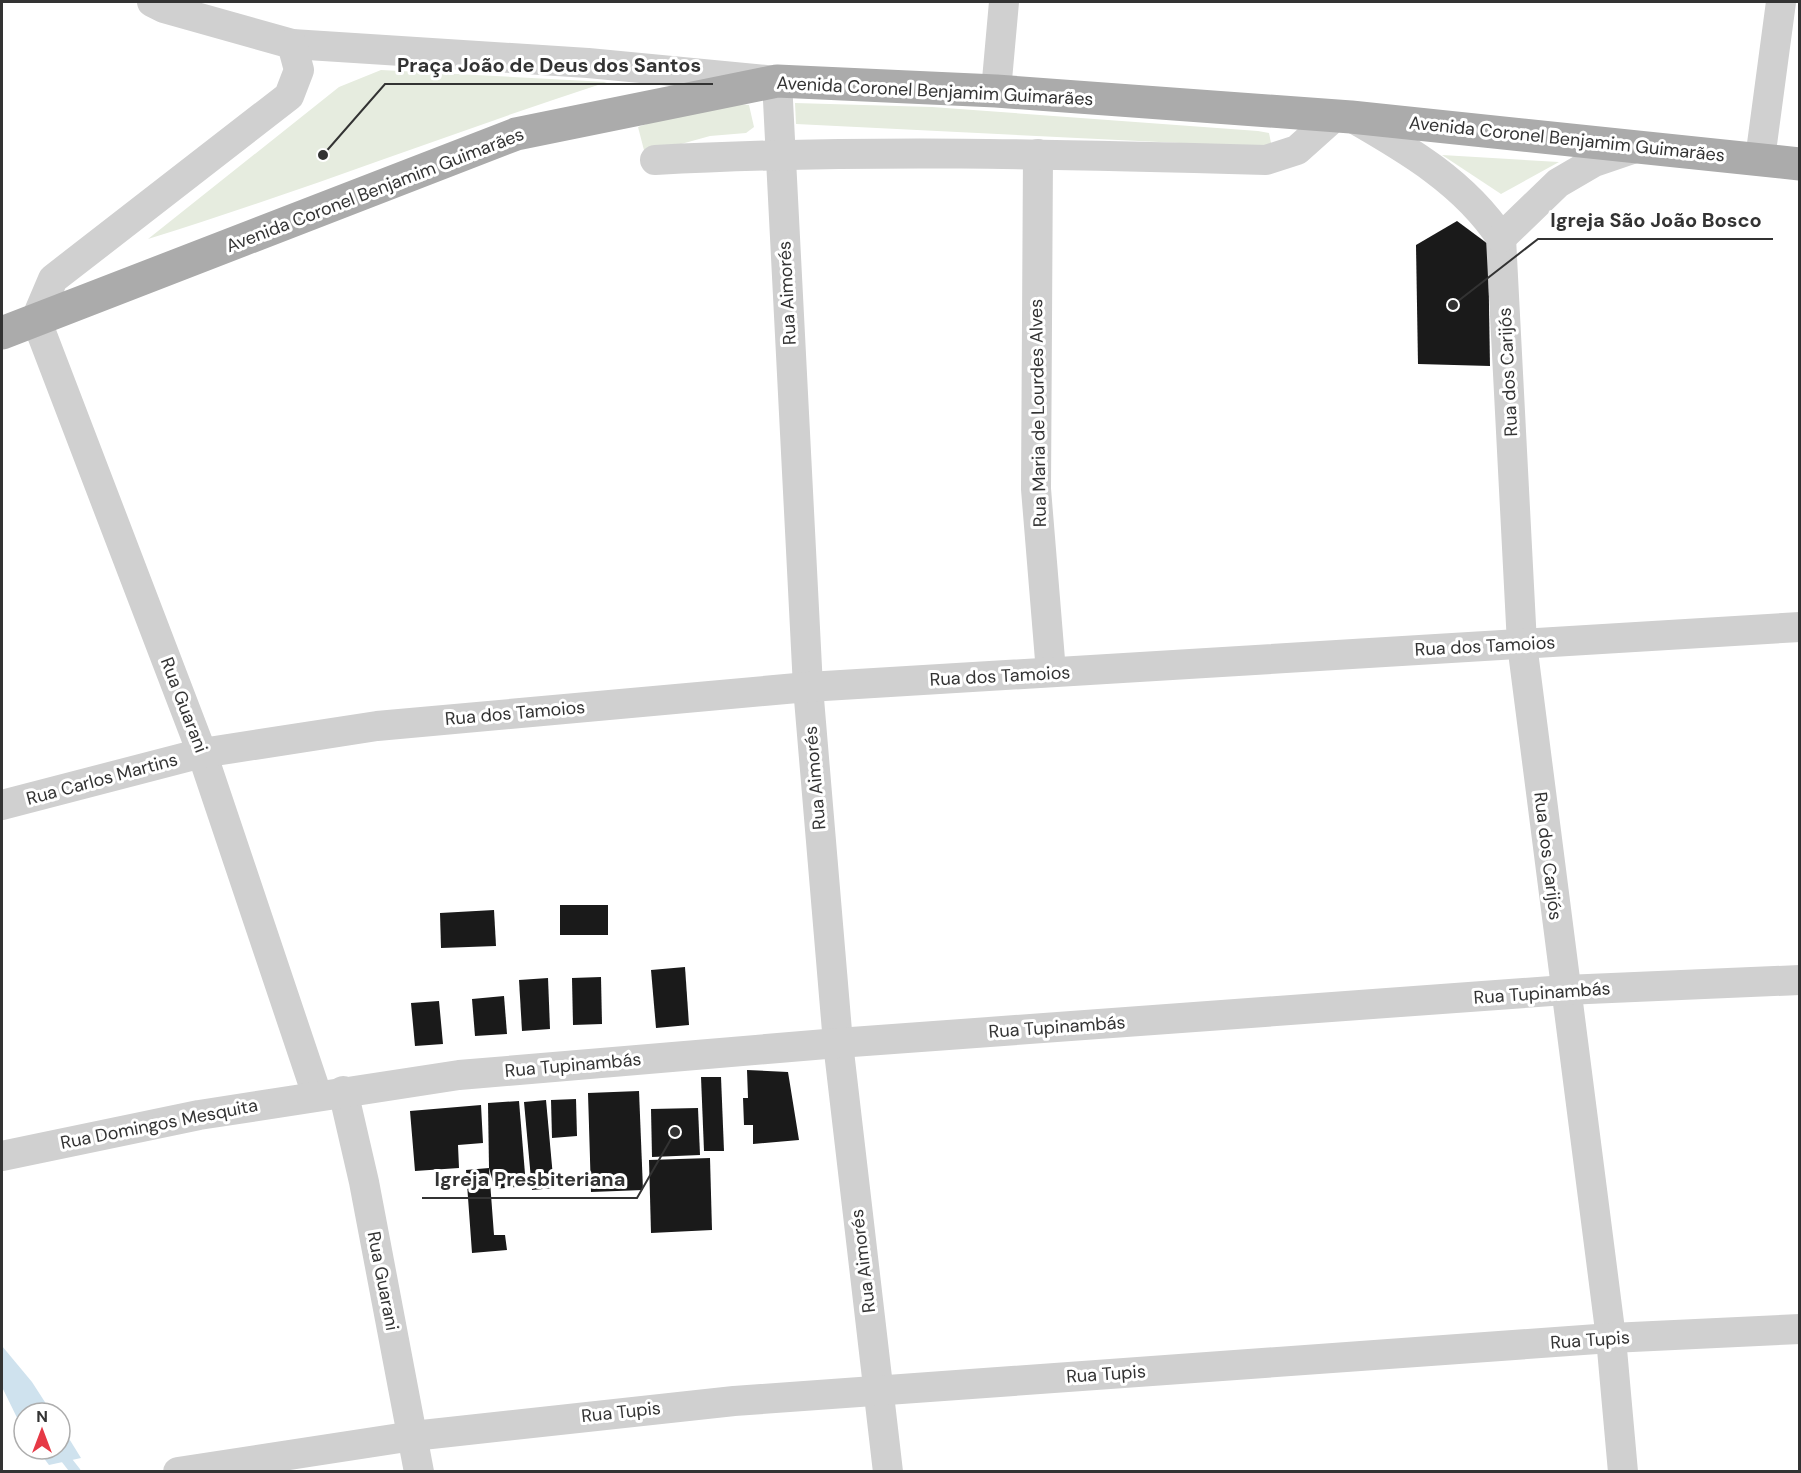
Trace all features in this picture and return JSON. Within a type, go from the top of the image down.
[{"type":"main road","name":"Avenida Coronel Benjamim Guimarães","points":[[2,333],[516,134],[777,81],[996,91],[1343,117],[1800,164]]},
{"type":"street","points":[[152,2],[164,8],[292,44],[588,63],[777,81]]},
{"type":"street","points":[[996,91],[1004,2]]},
{"type":"street","points":[[1760,159],[1781,2]]},
{"type":"street","points":[[36,320],[53,279],[290,96],[299,70],[292,44]]},
{"type":"street","name":"Rua Aimorés","points":[[777,81],[808,687],[838,1043],[888,1472]]},
{"type":"street","points":[[655,160],[780,153],[1038,154],[1266,160],[1298,150],[1343,117]]},
{"type":"street","name":"Rua dos Carijós","points":[[1343,117],[1410,151],[1485,213],[1500,238],[1522,644],[1564,990],[1611,1338],[1623,1472]]},
{"type":"street","points":[[1500,238],[1558,183],[1593,162],[1638,147]]},
{"type":"street","name":"Rua Maria de Lourdes Alves","points":[[1038,154],[1036,489],[1050,672]]},
{"type":"street","name":"Rua Guarani","points":[[36,320],[364,1182],[419,1472]]},
{"type":"street","name":"Rua dos Tamoios","points":[[202,753],[377,726],[808,687],[1800,627]]},
{"type":"street","name":"Rua Carlos Martins","points":[[2,805],[202,753]]},
{"type":"street","name":"Rua Tupinambás","points":[[330,1093],[459,1075],[838,1043],[1564,990],[1800,980]]},
{"type":"street","name":"Rua Domingos Mesquita","points":[[2,1156],[95,1135],[330,1093]]},
{"type":"street","name":"Rua Tupis","points":[[178,1472],[413,1436],[722,1402],[1611,1338],[1800,1329]]},
{"type":"shaded area","points":[[381,70],[607,82],[148,239],[339,87]]},
{"type":"shaded area","points":[[795,103],[932,107],[1258,131],[1269,133],[1271,143],[1263,147],[796,124]]},
{"type":"shaded area","points":[[738,104],[749,105],[754,127],[746,133],[710,136],[645,154],[638,127],[673,115]]},
{"type":"shaded area","points":[[1442,155],[1559,162],[1501,194]]},
{"type":"water","points":[[2,1346],[32,1382],[44,1401],[12,1401],[12,1407],[2,1387]]},
{"type":"water","points":[[72,1443],[81,1458],[72,1460]]},
{"type":"water","points":[[46,1461],[67,1461],[49,1465]]},
{"type":"building","points":[[1457,221],[1488,244],[1490,366],[1418,364],[1416,245]]},
{"type":"building","points":[[560,905],[608,905],[608,935],[560,935]]},
{"type":"building","points":[[494,910],[496,946],[441,948],[440,913]]},
{"type":"building","points":[[685,967],[689,1025],[656,1028],[651,970]]},
{"type":"building","points":[[601,977],[602,1024],[573,1025],[572,978]]},
{"type":"building","points":[[548,978],[550,1029],[522,1031],[519,980]]},
{"type":"building","points":[[504,996],[507,1034],[475,1036],[472,999]]},
{"type":"building","points":[[439,1001],[443,1044],[415,1046],[411,1003]]},
{"type":"building","points":[[747,1070],[788,1072],[799,1140],[753,1144],[753,1125],[744,1125],[743,1098],[748,1098]]},
{"type":"building","points":[[701,1077],[721,1077],[724,1151],[704,1151]]},
{"type":"building","points":[[639,1091],[643,1190],[591,1192],[588,1093]]},
{"type":"building","points":[[576,1099],[577,1136],[552,1138],[551,1100]]},
{"type":"building","points":[[546,1100],[554,1188],[532,1190],[524,1102]]},
{"type":"building","points":[[519,1101],[526,1186],[495,1189],[489,1168],[488,1103]]},
{"type":"building","points":[[481,1105],[483,1143],[458,1145],[459,1168],[415,1171],[410,1111]]},
{"type":"building","points":[[698,1108],[700,1155],[652,1157],[651,1109]]},
{"type":"building","points":[[710,1158],[712,1230],[651,1233],[649,1160]]},
{"type":"building","points":[[489,1168],[494,1235],[505,1235],[507,1250],[472,1253],[466,1170]]},
{"type":"waterway","points":[[67,1461],[76,1472]]},
{"type":"place","name":"Praça João de Deus dos Santos","points":[[323,155]]},
{"type":"place","name":"Igreja São João Bosco","points":[[1453,305]]},
{"type":"place","name":"Igreja Presbiteriana","points":[[675,1132]]}]
